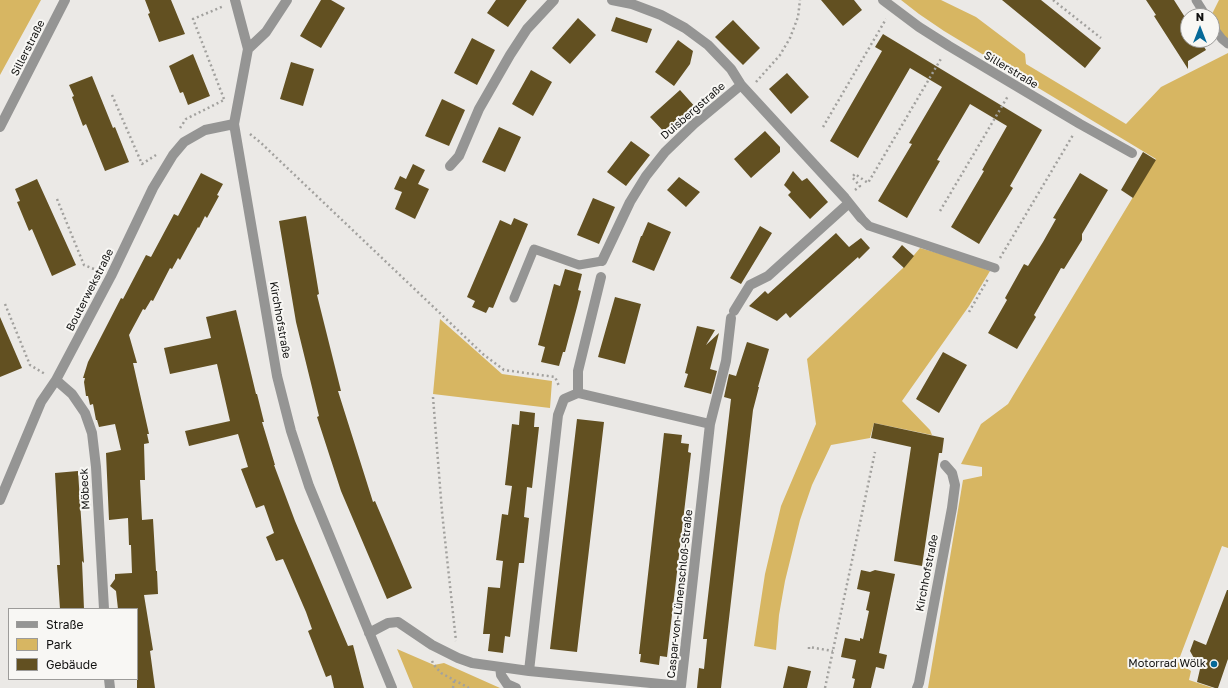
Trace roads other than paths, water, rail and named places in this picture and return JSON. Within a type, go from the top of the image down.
[{"type":"street","name":"Sillerstraße","points":[[0,127],[65,0]]},
{"type":"street","name":"Kirchhofstraße","points":[[235,0],[248,49],[234,124],[277,376],[291,431],[309,486],[392,688]]},
{"type":"street","points":[[248,49],[266,32],[287,0]]},
{"type":"street","points":[[450,166],[459,156],[479,109],[510,54],[527,29],[554,0]]},
{"type":"street","name":"Duisbergstraße","points":[[612,0],[632,4],[661,15],[685,28],[708,45],[731,69],[745,89],[861,218]]},
{"type":"street","name":"Sillerstraße","points":[[883,0],[919,27],[949,46],[1080,124],[1132,153]]},
{"type":"street","name":"Duisbergstraße","points":[[602,261],[630,202],[655,164],[665,152],[694,124],[745,89]]},
{"type":"street","name":"Bouterwekstraße","points":[[0,500],[41,402],[56,380],[111,276],[154,188],[173,155],[184,142],[205,130],[234,124]]},
{"type":"street","name":"Caspar-von-Lünenschloß-Straße","points":[[500,667],[681,686],[710,424],[726,361],[732,315],[750,285],[768,276],[849,203]]},
{"type":"street","points":[[578,393],[578,371],[601,277]]},
{"type":"street","name":"Möbeck","points":[[56,380],[72,394],[85,413],[92,433],[96,467],[104,608]]},
{"type":"street","points":[[529,671],[558,415],[564,399],[578,393],[710,424]]},
{"type":"street","name":"Kirchhofstraße","points":[[916,688],[919,683],[955,485],[952,473],[945,465]]},
{"type":"street","points":[[370,633],[388,623],[398,622],[432,645],[458,658],[472,663],[500,667],[501,675],[507,684],[516,688]]},
{"type":"lane","points":[[1220,36],[1228,44]]},
{"type":"lane","points":[[861,218],[869,226],[995,268]]},
{"type":"lane","points":[[514,298],[534,249],[579,265],[602,261]]},
{"type":"place","name":"Motorrad Wölk","points":[[1214,664]]}]
